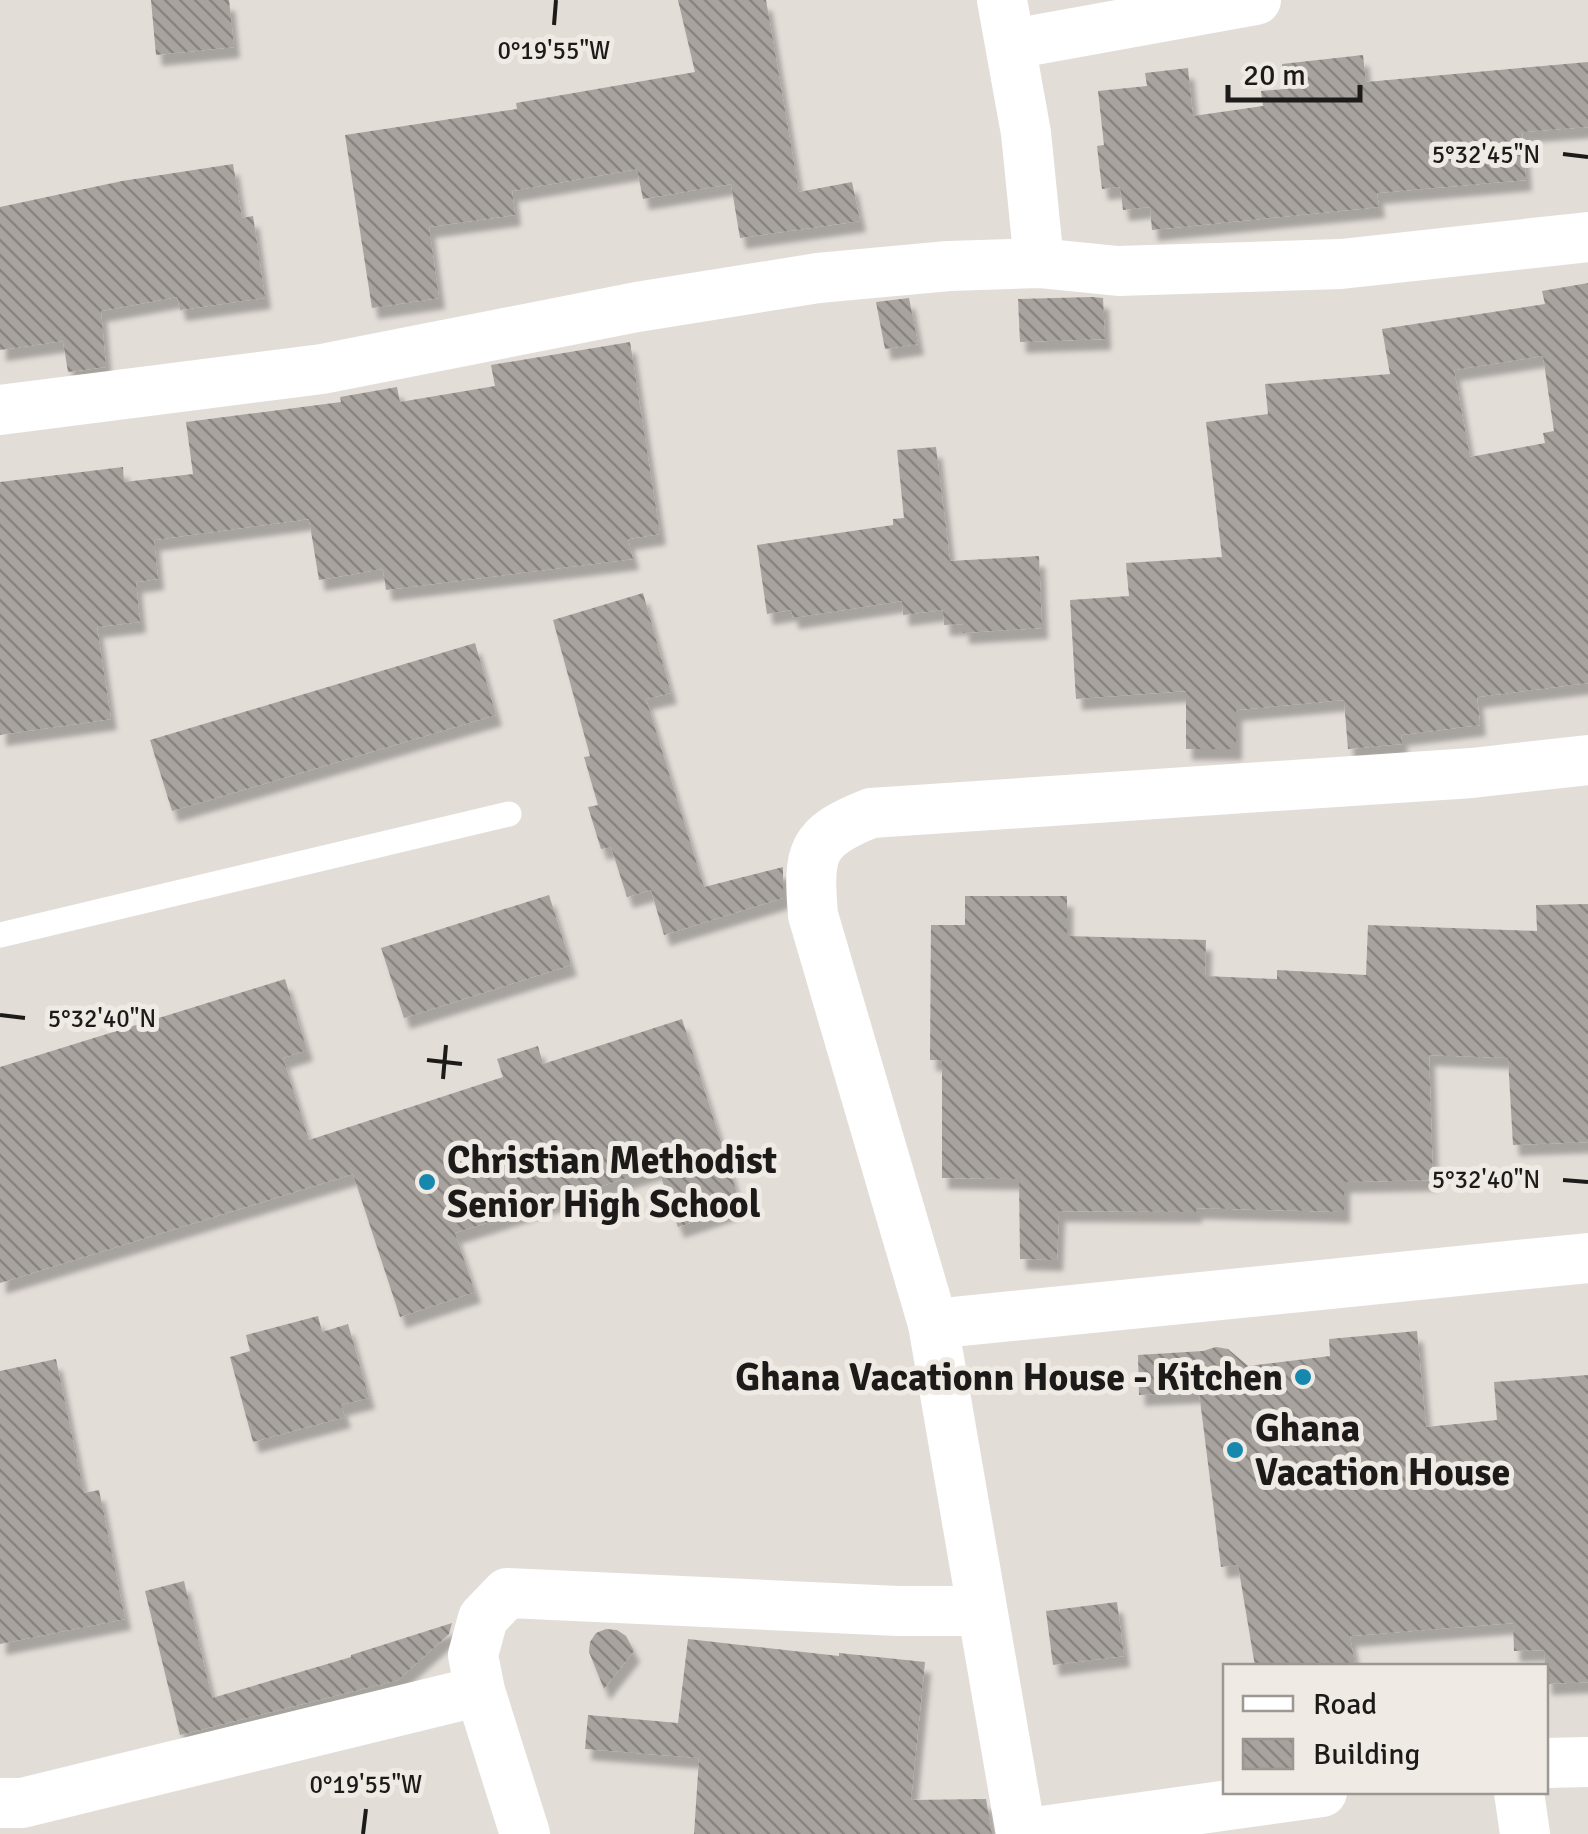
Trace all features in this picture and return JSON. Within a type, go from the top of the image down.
[{"type":"street","points":[[1039,263],[1026,134],[1008,22],[1256,0]]},
{"type":"street","points":[[0,410],[322,369],[637,306],[818,278],[949,266],[1039,263],[1118,271],[1341,264],[1588,237]]},
{"type":"street","points":[[1308,1794],[1021,1834],[933,1324],[813,915],[812,861],[822,839],[840,825],[871,813],[1472,773],[1588,760]]},
{"type":"street","points":[[933,1324],[1588,1258]]},
{"type":"street","points":[[525,1834],[480,1691],[473,1654],[483,1618],[507,1593],[898,1612],[981,1610]]},
{"type":"street","points":[[0,1803],[22,1803],[480,1691]]},
{"type":"street","points":[[1548,1763],[1588,1762]]},
{"type":"street","points":[[1519,1794],[1525,1834]]},
{"type":"lane","points":[[0,935],[510,814]]},
{"type":"building","points":[[151,0],[229,0],[234,47],[156,55]]},
{"type":"building","points":[[678,0],[766,0],[799,192],[852,182],[860,221],[740,238],[731,184],[643,199],[637,169],[512,191],[515,215],[429,227],[439,298],[372,308],[345,135],[517,109],[516,103],[695,72]]},
{"type":"building","points":[[1363,55],[1366,82],[1588,62],[1588,127],[1522,132],[1526,180],[1377,193],[1379,207],[1152,230],[1150,207],[1123,210],[1120,187],[1102,189],[1097,146],[1104,145],[1098,91],[1147,86],[1145,73],[1188,68],[1193,116],[1263,106],[1261,91],[1285,89],[1282,64]]},
{"type":"building","points":[[233,164],[242,218],[253,216],[265,298],[180,310],[177,297],[101,311],[106,367],[68,372],[63,341],[0,350],[0,207],[122,181]]},
{"type":"building","points":[[1588,283],[1588,683],[1477,697],[1480,725],[1401,735],[1402,744],[1348,749],[1344,700],[1236,710],[1236,749],[1186,749],[1186,691],[1076,699],[1070,600],[1129,596],[1126,563],[1222,557],[1206,422],[1268,414],[1265,384],[1390,374],[1382,329],[1545,304],[1542,291]],"holes":[[[1543,356],[1554,431],[1543,433],[1545,443],[1470,457],[1454,370]]]},
{"type":"building","points":[[909,298],[918,344],[885,349],[876,302]]},
{"type":"building","points":[[1103,298],[1105,339],[1020,342],[1018,299]]},
{"type":"building","points":[[630,342],[660,534],[628,539],[633,559],[386,590],[383,569],[319,580],[309,519],[154,540],[158,579],[136,582],[140,622],[97,627],[111,719],[0,735],[0,482],[123,467],[124,482],[193,474],[186,422],[341,402],[340,397],[397,387],[400,402],[495,386],[491,365]]},
{"type":"building","points":[[936,447],[950,561],[1039,556],[1042,628],[963,633],[963,624],[944,625],[943,610],[903,615],[902,601],[793,618],[791,610],[767,614],[757,545],[893,525],[893,519],[904,518],[897,450]]},
{"type":"building","points":[[643,593],[671,693],[646,699],[704,887],[783,867],[783,898],[664,935],[651,890],[627,897],[611,847],[601,849],[588,807],[598,805],[584,757],[590,756],[553,620]]},
{"type":"building","points":[[475,643],[496,715],[172,811],[150,740]]},
{"type":"building","points":[[549,895],[571,965],[404,1018],[381,948]]},
{"type":"building","points":[[965,896],[1067,896],[1067,936],[1206,940],[1205,976],[1277,979],[1277,970],[1366,975],[1368,925],[1537,931],[1536,905],[1588,904],[1588,1142],[1513,1145],[1508,1058],[1429,1055],[1433,1180],[1344,1182],[1344,1212],[1196,1208],[1196,1212],[1059,1211],[1057,1260],[1020,1259],[1019,1179],[942,1178],[942,1060],[930,1060],[931,925],[965,925]]},
{"type":"building","points":[[285,979],[307,1050],[283,1058],[309,1140],[503,1077],[497,1059],[538,1046],[543,1064],[682,1019],[741,1206],[678,1227],[658,1168],[455,1233],[475,1292],[400,1317],[353,1174],[0,1283],[0,1067]]},
{"type":"building","points":[[318,1316],[322,1332],[348,1324],[369,1398],[341,1405],[345,1417],[253,1442],[230,1357],[250,1351],[246,1335]]},
{"type":"building","points":[[1417,1331],[1426,1427],[1497,1420],[1494,1382],[1588,1375],[1588,1682],[1548,1684],[1544,1650],[1514,1651],[1513,1623],[1350,1636],[1355,1664],[1255,1664],[1238,1565],[1221,1567],[1199,1392],[1139,1395],[1138,1355],[1216,1347],[1228,1349],[1248,1366],[1330,1356],[1329,1339]]},
{"type":"building","points":[[56,1359],[84,1493],[99,1490],[125,1619],[0,1644],[0,1371]]},
{"type":"building","points":[[184,1581],[212,1698],[452,1623],[449,1634],[398,1680],[180,1735],[145,1591]]},
{"type":"building","points":[[1117,1602],[1124,1656],[1053,1665],[1046,1611]]},
{"type":"building","points":[[606,1629],[626,1636],[634,1651],[604,1689],[589,1652],[596,1633]]},
{"type":"building","points":[[688,1639],[925,1662],[911,1800],[986,1799],[992,1834],[694,1834],[699,1758],[585,1749],[588,1715],[678,1723]]},
{"type":"place","name":"Christian Methodist Senior High School","points":[[427,1182]]},
{"type":"place","name":"Ghana Vacationn House - Kitchen","points":[[1303,1377]]},
{"type":"place","name":"Ghana Vacation House","points":[[1235,1450]]}]
